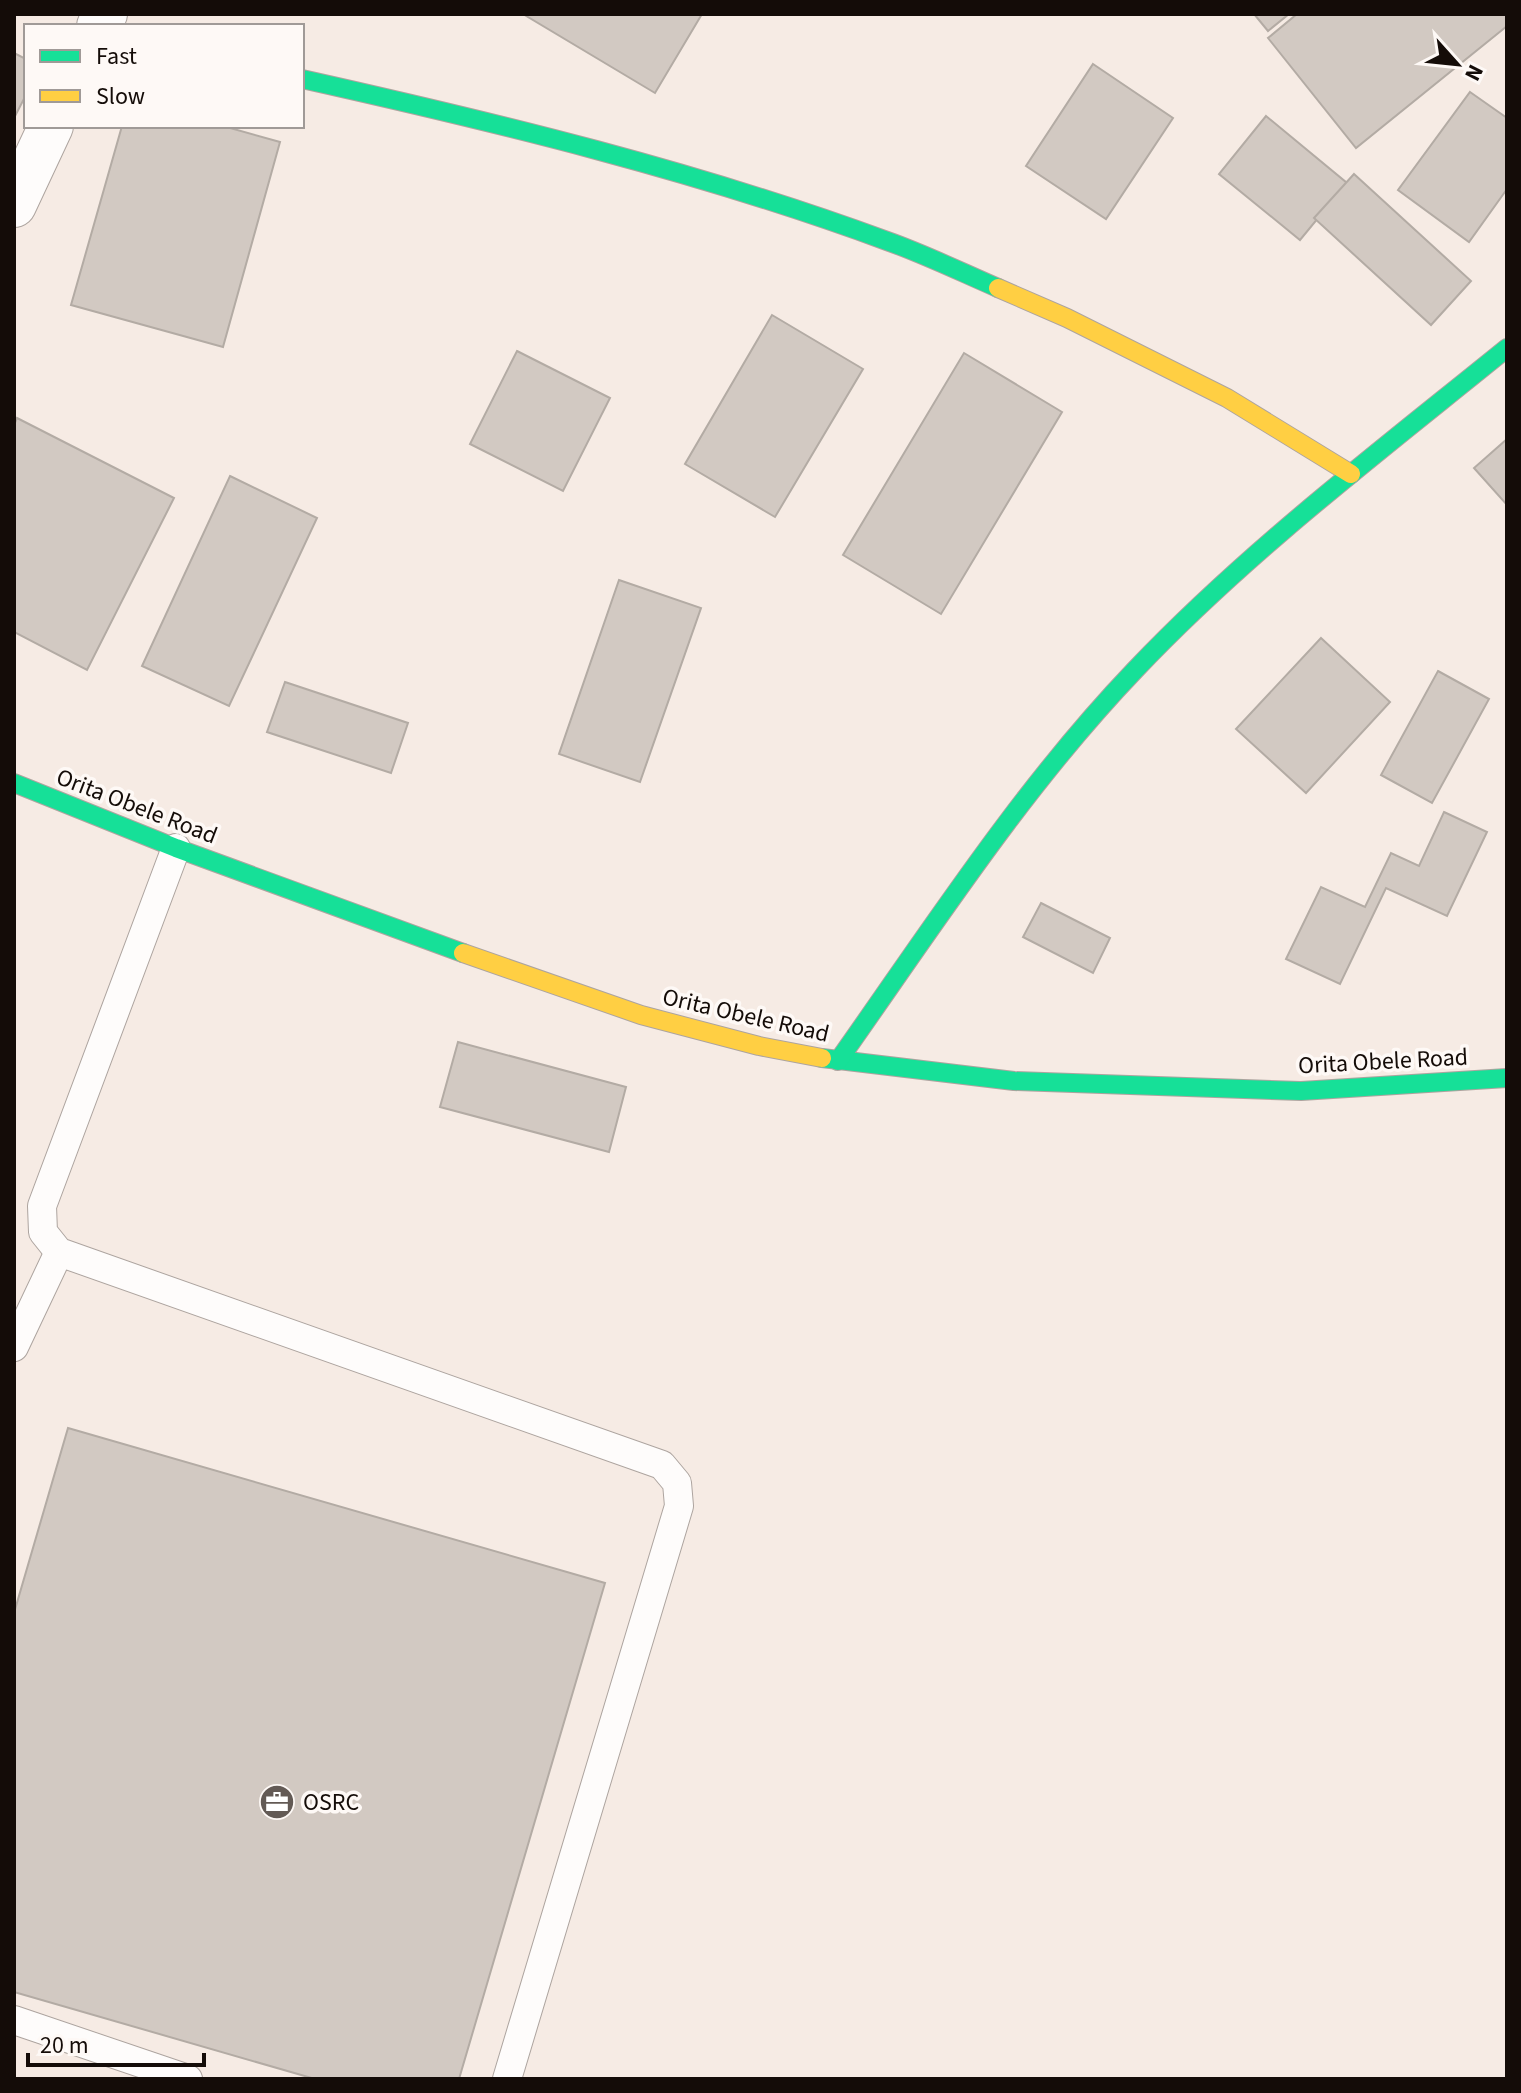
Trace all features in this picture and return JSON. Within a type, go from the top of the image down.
[{"type":"street","points":[[304,79],[472,117],[683,174],[888,241],[1067,318],[1227,398],[1351,474]]},
{"type":"street","points":[[14,205],[50,128]]},
{"type":"street","points":[[838,1061],[1017,808],[1134,671],[1207,599],[1351,474],[1507,348]]},
{"type":"street","name":"Orita Obele Road","points":[[14,783],[176,848],[456,951],[641,1015],[759,1046],[838,1061],[1014,1081],[1301,1091],[1507,1078]]},
{"type":"lane","points":[[176,848],[42,1206],[43,1232],[59,1252],[662,1465],[677,1483],[679,1506],[507,2079]]},
{"type":"lane","points":[[14,1347],[59,1252]]},
{"type":"lane","points":[[14,2020],[188,2079]]},
{"type":"building","points":[[523,14],[702,14],[655,93]]},
{"type":"building","points":[[1254,14],[1289,14],[1268,31]]},
{"type":"building","points":[[1297,14],[1507,14],[1507,26],[1356,148],[1268,38]]},
{"type":"building","points":[[14,53],[24,58],[24,99],[14,118]]},
{"type":"building","points":[[1093,64],[1173,118],[1106,219],[1026,166]]},
{"type":"building","points":[[1470,92],[1507,118],[1507,189],[1469,242],[1398,190]]},
{"type":"building","points":[[1266,116],[1347,183],[1300,240],[1219,174]]},
{"type":"building","points":[[121,128],[230,128],[280,142],[223,347],[71,305]]},
{"type":"building","points":[[1354,174],[1471,281],[1431,325],[1314,218]]},
{"type":"building","points":[[772,315],[863,369],[775,517],[685,464]]},
{"type":"building","points":[[517,351],[610,398],[563,491],[470,444]]},
{"type":"building","points":[[964,353],[1062,412],[941,614],[843,555]]},
{"type":"building","points":[[17,418],[174,498],[87,670],[14,632],[14,425]]},
{"type":"building","points":[[1507,439],[1507,505],[1474,468]]},
{"type":"building","points":[[230,476],[317,518],[229,706],[142,666]]},
{"type":"building","points":[[619,580],[701,608],[640,782],[559,754]]},
{"type":"building","points":[[1321,638],[1390,702],[1306,793],[1236,729]]},
{"type":"building","points":[[1438,671],[1489,699],[1432,803],[1381,775]]},
{"type":"building","points":[[285,682],[408,723],[391,773],[267,732]]},
{"type":"building","points":[[1444,812],[1487,832],[1447,916],[1386,888],[1340,984],[1286,959],[1321,887],[1365,907],[1391,853],[1419,866]]},
{"type":"building","points":[[1041,903],[1110,938],[1093,973],[1023,937]]},
{"type":"building","points":[[458,1042],[626,1087],[609,1152],[440,1107]]},
{"type":"building","name":"OSRC","points":[[68,1428],[605,1583],[459,2079],[315,2079],[14,1992],[14,1613]]},
{"type":"traffic: fast","points":[[304,79],[524,131],[743,192],[901,246],[998,288]]},
{"type":"traffic: fast","points":[[838,1061],[1016,811],[1054,762],[1135,670],[1269,543],[1507,348]]},
{"type":"traffic: fast","points":[[14,783],[176,848],[463,953]]},
{"type":"traffic: fast","points":[[822,1058],[1014,1081],[1301,1091],[1507,1078]]},
{"type":"traffic: slow","points":[[998,288],[1067,318],[1227,398],[1351,474]]},
{"type":"traffic: slow","points":[[463,953],[641,1015],[759,1046],[822,1058]]},
{"type":"place","name":"OSRC","points":[[277,1802]]}]
